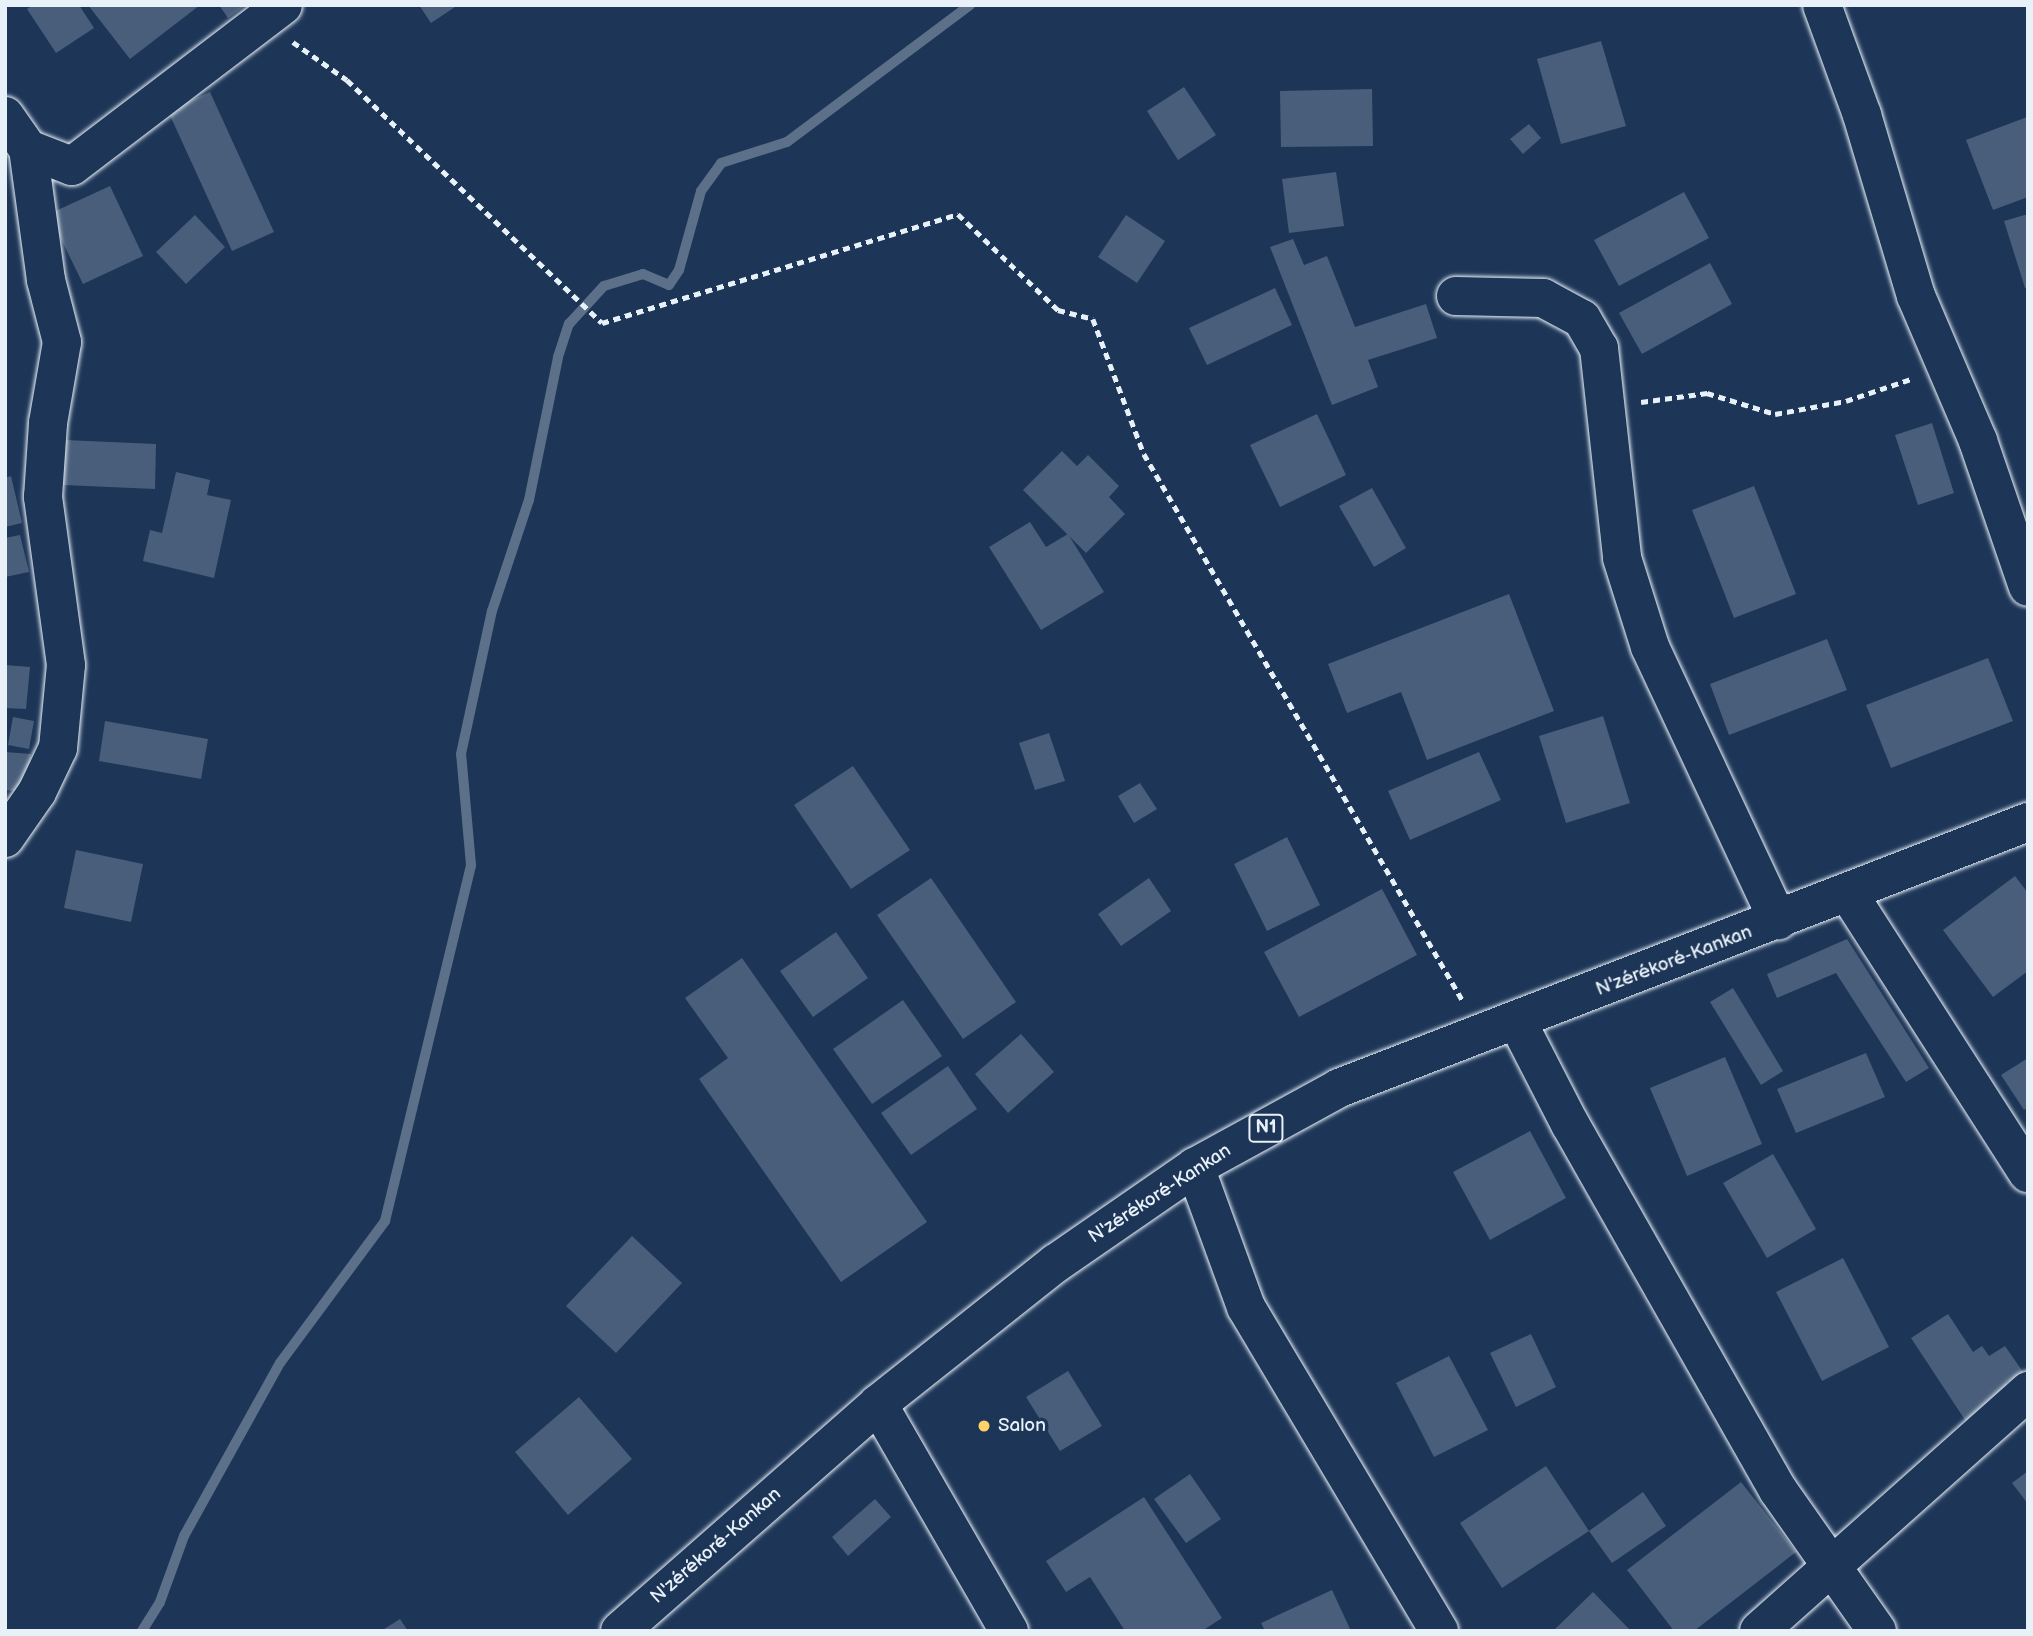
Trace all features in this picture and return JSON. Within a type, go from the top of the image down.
[{"type":"main road","points":[[1822,5],[1862,115],[1916,296],[1978,440],[2028,587]]},
{"type":"main road","points":[[28,149],[72,166],[273,13]]},
{"type":"main road","points":[[5,116],[28,149],[46,280],[62,342],[48,423],[43,497],[66,665],[58,748],[37,792],[5,838]]},
{"type":"main road","points":[[1456,296],[1544,298],[1582,319],[1600,348],[1609,424],[1611,487],[1622,558],[1650,648],[1778,920]]},
{"type":"main road","name":"N'zérékoré-Kankan","points":[[620,1631],[878,1404],[1056,1263],[1195,1167],[1339,1088],[2028,822]]},
{"type":"main road","points":[[1848,893],[2028,1173]]},
{"type":"main road","points":[[1500,1028],[1570,1124],[1778,1490],[1877,1631]]},
{"type":"main road","points":[[1195,1167],[1246,1307],[1439,1631]]},
{"type":"main road","points":[[1759,1631],[1833,1569],[2028,1391]]},
{"type":"main road","points":[[878,1404],[1009,1631]]},
{"type":"path","points":[[273,13],[602,323],[958,214],[1058,310],[1093,319],[1144,454],[1500,1028]]},
{"type":"path","points":[[1609,424],[1646,399],[1707,393],[1775,414],[1846,401],[1947,367]]},
{"type":"building","points":[[33,5],[79,5],[94,28],[56,53],[27,9]]},
{"type":"building","points":[[88,5],[200,5],[130,59]]},
{"type":"building","points":[[219,5],[246,5],[228,18]]},
{"type":"building","points":[[419,5],[458,5],[431,23]]},
{"type":"building","points":[[1601,41],[1626,126],[1561,144],[1537,59]]},
{"type":"building","points":[[1184,87],[1216,135],[1178,160],[1147,111]]},
{"type":"building","points":[[1372,89],[1373,146],[1281,147],[1280,91]]},
{"type":"building","points":[[210,92],[274,232],[232,251],[168,111]]},
{"type":"building","points":[[2027,117],[2028,197],[1993,210],[1966,140]]},
{"type":"building","points":[[1529,124],[1541,138],[1523,154],[1510,139]]},
{"type":"building","points":[[1336,172],[1344,226],[1289,233],[1282,179]]},
{"type":"building","points":[[110,186],[143,256],[83,284],[49,214]]},
{"type":"building","points":[[1684,192],[1709,238],[1619,286],[1594,240]]},
{"type":"building","points":[[2028,214],[2028,288],[2025,288],[2004,221]]},
{"type":"building","points":[[195,215],[225,247],[186,284],[156,252]]},
{"type":"building","points":[[1126,215],[1165,241],[1137,283],[1098,257]]},
{"type":"building","points":[[1293,239],[1304,265],[1327,256],[1355,327],[1426,304],[1437,338],[1368,360],[1378,387],[1332,405],[1270,247]]},
{"type":"building","points":[[1710,263],[1732,304],[1642,354],[1619,313]]},
{"type":"building","points":[[1275,288],[1292,325],[1207,365],[1189,328]]},
{"type":"building","points":[[1317,414],[1346,475],[1280,507],[1250,445]]},
{"type":"building","points":[[1932,423],[1954,493],[1918,505],[1895,435]]},
{"type":"building","points":[[65,440],[156,444],[155,489],[63,485]]},
{"type":"building","points":[[1062,451],[1077,466],[1088,455],[1119,486],[1109,497],[1125,514],[1086,553],[1023,490]]},
{"type":"building","points":[[176,472],[210,480],[207,495],[231,500],[214,578],[143,561],[150,530],[162,533]]},
{"type":"building","points":[[11,476],[22,523],[5,527],[5,478]]},
{"type":"building","points":[[1754,486],[1796,594],[1734,618],[1692,510]]},
{"type":"building","points":[[1372,488],[1406,548],[1374,567],[1339,506]]},
{"type":"building","points":[[1030,522],[1046,547],[1068,534],[1104,592],[1041,630],[989,547]]},
{"type":"building","points":[[20,535],[29,572],[5,577],[5,538]]},
{"type":"building","points":[[1509,594],[1554,711],[1427,760],[1401,692],[1347,713],[1328,664]]},
{"type":"building","points":[[1827,639],[1847,690],[1729,735],[1710,684]]},
{"type":"building","points":[[1988,658],[2013,721],[1891,768],[1866,705]]},
{"type":"building","points":[[5,665],[30,667],[26,709],[5,708]]},
{"type":"building","points":[[1603,716],[1630,803],[1566,823],[1539,736]]},
{"type":"building","points":[[13,717],[34,721],[29,749],[8,745]]},
{"type":"building","points":[[105,721],[208,739],[201,779],[99,761]]},
{"type":"building","points":[[1049,733],[1065,781],[1035,790],[1019,743]]},
{"type":"building","points":[[5,752],[31,754],[28,792],[5,790]]},
{"type":"building","points":[[1479,752],[1501,800],[1410,840],[1388,791]]},
{"type":"building","points":[[853,766],[910,850],[851,889],[794,805]]},
{"type":"building","points":[[1140,783],[1157,809],[1134,823],[1118,796]]},
{"type":"building","points":[[1287,837],[1320,905],[1267,931],[1234,864]]},
{"type":"building","points":[[76,850],[143,864],[131,922],[64,908]]},
{"type":"building","points":[[2015,876],[2028,893],[2028,971],[1993,997],[1943,930]]},
{"type":"building","points":[[931,878],[1016,1002],[963,1039],[877,915]]},
{"type":"building","points":[[1149,878],[1171,911],[1121,946],[1098,914]]},
{"type":"building","points":[[1382,889],[1417,955],[1299,1017],[1264,952]]},
{"type":"building","points":[[836,932],[868,978],[813,1017],[780,971]]},
{"type":"building","points":[[1847,939],[1929,1068],[1906,1082],[1836,973],[1777,998],[1767,974]]},
{"type":"building","points":[[742,958],[927,1222],[841,1282],[699,1079],[728,1058],[685,998]]},
{"type":"building","points":[[1733,988],[1783,1071],[1761,1085],[1710,1002]]},
{"type":"building","points":[[903,1000],[942,1056],[872,1104],[833,1049]]},
{"type":"building","points":[[1021,1034],[1054,1072],[1008,1113],[975,1074]]},
{"type":"building","points":[[1866,1053],[1885,1097],[1796,1133],[1777,1089]]},
{"type":"building","points":[[1725,1057],[1762,1144],[1687,1176],[1650,1088]]},
{"type":"building","points":[[2028,1058],[2028,1107],[2024,1110],[2001,1075]]},
{"type":"building","points":[[948,1066],[977,1109],[911,1155],[881,1113]]},
{"type":"building","points":[[1530,1131],[1566,1198],[1490,1240],[1453,1172]]},
{"type":"building","points":[[1773,1154],[1816,1229],[1767,1258],[1723,1183]]},
{"type":"building","points":[[632,1236],[682,1283],[616,1353],[566,1306]]},
{"type":"building","points":[[1843,1258],[1889,1347],[1822,1381],[1776,1292]]},
{"type":"building","points":[[1948,1314],[1973,1352],[1982,1346],[1989,1356],[2005,1346],[2023,1372],[2006,1383],[2013,1393],[1967,1423],[1911,1338]]},
{"type":"building","points":[[1531,1334],[1556,1387],[1516,1407],[1490,1353]]},
{"type":"building","points":[[1449,1356],[1488,1430],[1434,1457],[1396,1383]]},
{"type":"building","points":[[1068,1371],[1102,1426],[1060,1451],[1026,1397]]},
{"type":"building","points":[[579,1397],[632,1459],[568,1515],[515,1452]]},
{"type":"building","points":[[1546,1466],[1589,1531],[1502,1588],[1460,1523]]},
{"type":"building","points":[[2028,1471],[2028,1504],[2012,1483]]},
{"type":"building","points":[[1190,1474],[1221,1519],[1186,1543],[1154,1499]]},
{"type":"building","points":[[1741,1482],[1796,1552],[1694,1631],[1674,1631],[1627,1570]]},
{"type":"building","points":[[1643,1492],[1666,1526],[1612,1563],[1589,1531]]},
{"type":"building","points":[[1144,1497],[1222,1618],[1202,1631],[1125,1631],[1090,1577],[1066,1592],[1046,1561]]},
{"type":"building","points":[[875,1499],[891,1517],[848,1556],[832,1537]]},
{"type":"building","points":[[1332,1590],[1351,1631],[1265,1631],[1261,1623]]},
{"type":"building","points":[[1593,1592],[1631,1631],[1553,1631]]},
{"type":"building","points":[[400,1619],[408,1631],[381,1631]]},
{"type":"waterway","points":[[142,1631],[160,1602],[184,1536],[280,1363],[385,1221],[471,865],[461,754],[492,611],[529,500],[558,357],[569,324],[604,286],[643,274],[669,285],[679,270],[701,191],[721,163],[787,142],[970,5]]},
{"type":"place","name":"Salon","points":[[984,1426]]}]
